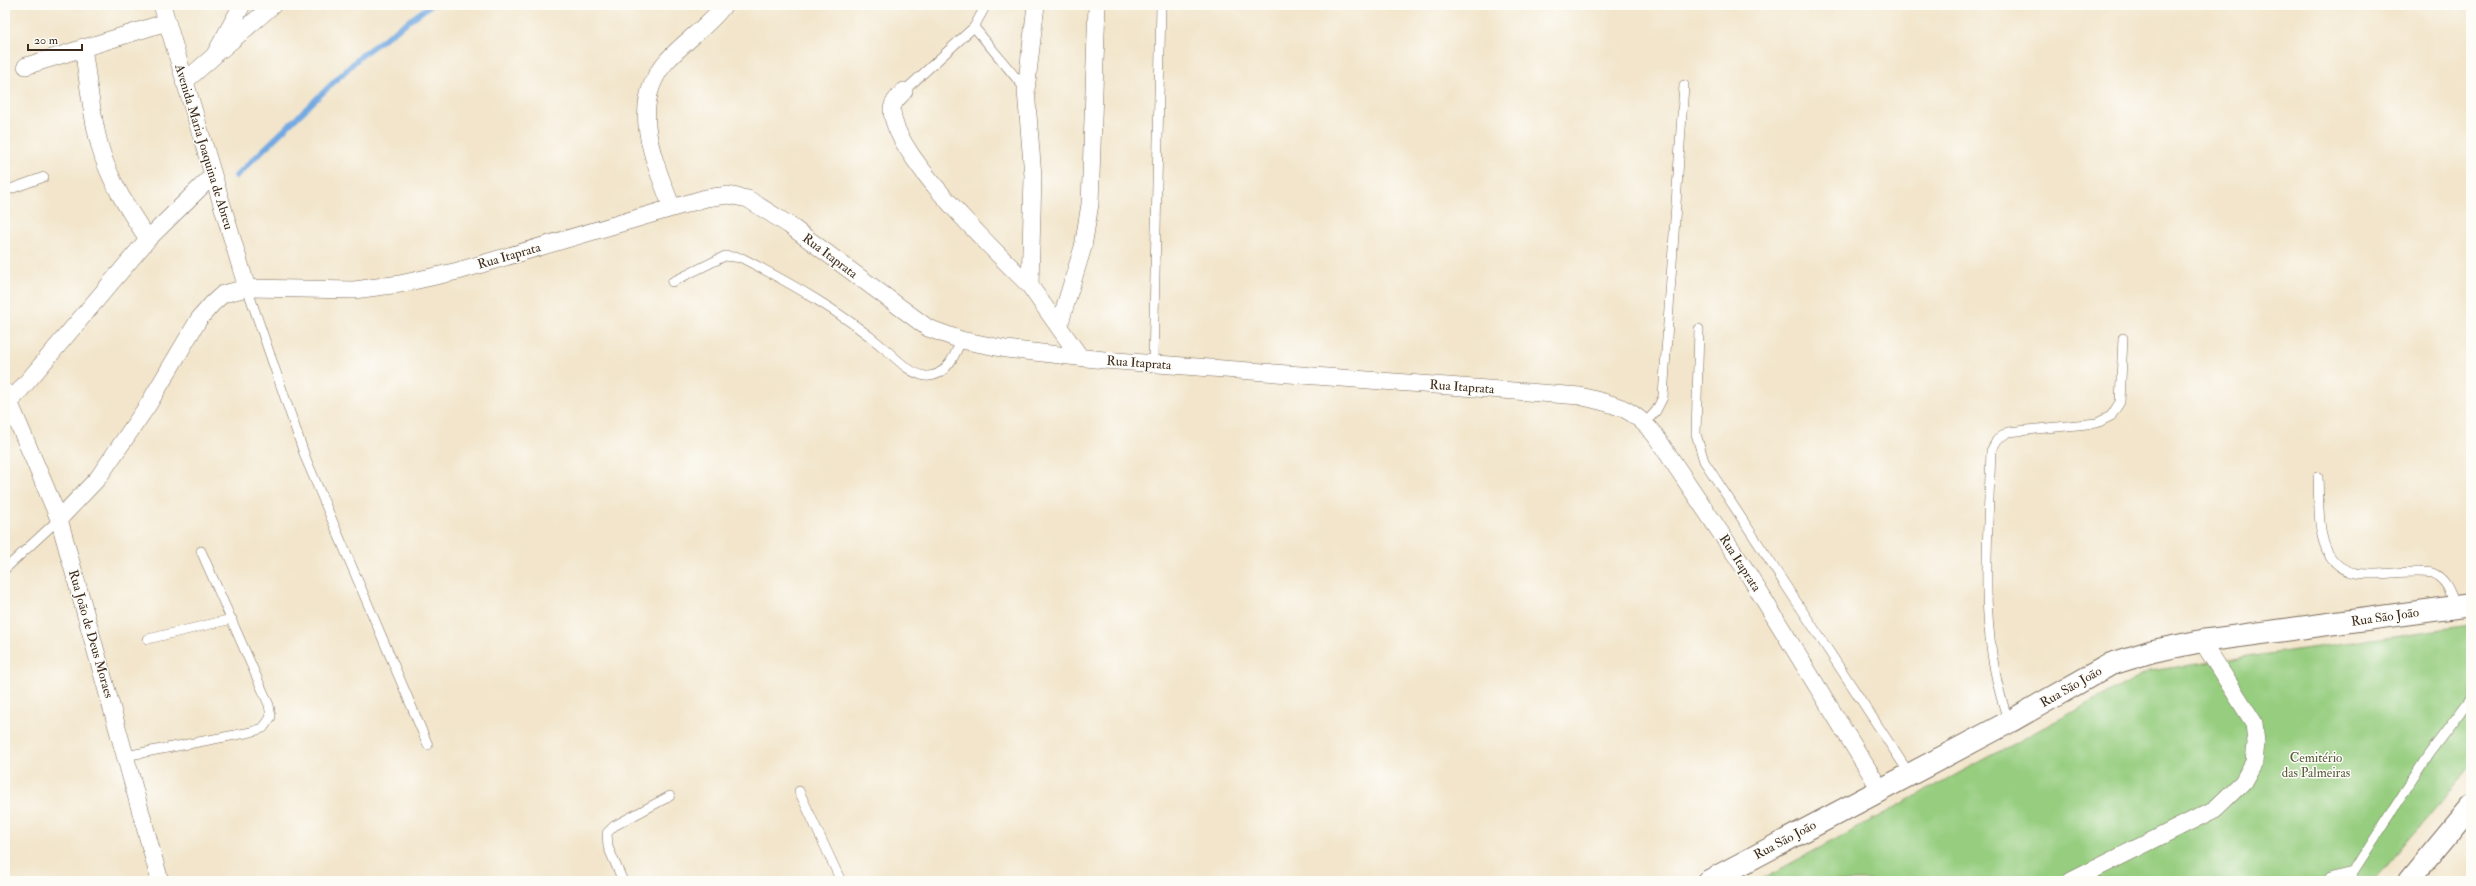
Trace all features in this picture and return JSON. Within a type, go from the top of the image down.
[{"type":"street","name":"Avenida Maria Joaquina de Abreu","points":[[162,5],[247,288]]},
{"type":"street","points":[[214,56],[242,5]]},
{"type":"street","points":[[184,82],[273,5]]},
{"type":"street","points":[[672,208],[656,165],[647,126],[648,96],[651,83],[665,63],[724,5]]},
{"type":"street","points":[[1030,286],[1033,176],[1026,90],[1036,5]]},
{"type":"street","points":[[1059,326],[1083,247],[1090,204],[1097,5]]},
{"type":"street","points":[[26,66],[167,22]]},
{"type":"street","points":[[83,47],[100,147],[112,177],[128,208],[148,239]]},
{"type":"street","points":[[904,92],[894,101],[892,108],[899,130],[912,155],[963,219],[1030,286],[1080,357]]},
{"type":"street","points":[[7,401],[148,239],[213,175]]},
{"type":"street","name":"Rua Itaprata","points":[[59,519],[98,478],[148,404],[199,319],[212,304],[224,294],[247,288],[354,290],[400,284],[458,271],[706,198],[721,196],[748,199],[789,225],[928,328],[961,340],[1006,349],[1153,364],[1580,396],[1624,407],[1645,423],[1747,572],[1880,789]]},
{"type":"street","name":"Rua João de Deus Moraes","points":[[7,401],[59,519],[160,881]]},
{"type":"street","name":"Rua São João","points":[[1709,881],[1880,789],[2009,722],[2112,664],[2153,651],[2202,641],[2463,606]]},
{"type":"street","points":[[2071,881],[2214,809],[2243,782],[2254,762],[2256,743],[2254,723],[2202,641]]},
{"type":"street","points":[[2409,881],[2471,806]]},
{"type":"street","points":[[2332,881],[2348,879]]},
{"type":"lane","points":[[904,92],[974,27],[986,5]]},
{"type":"lane","points":[[1153,364],[1161,5]]},
{"type":"lane","points":[[974,27],[1026,90]]},
{"type":"lane","points":[[1645,423],[1656,411],[1663,397],[1684,85]]},
{"type":"lane","points":[[5,191],[44,177]]},
{"type":"lane","points":[[672,282],[725,256],[742,258],[848,320],[913,372],[927,376],[941,371],[954,358],[961,340]]},
{"type":"lane","points":[[247,288],[306,459],[428,744]]},
{"type":"lane","points":[[1699,329],[1696,434],[1704,461],[1909,774]]},
{"type":"lane","points":[[2009,722],[1999,696],[1986,599],[1991,451],[1997,440],[2008,432],[2097,423],[2111,416],[2120,402],[2123,338]]},
{"type":"lane","points":[[2318,477],[2321,533],[2325,547],[2332,559],[2343,568],[2356,573],[2432,573],[2440,576],[2463,606]]},
{"type":"lane","points":[[5,569],[59,519]]},
{"type":"lane","points":[[126,756],[251,732],[263,728],[271,717],[270,705],[201,551]]},
{"type":"lane","points":[[148,639],[232,619]]},
{"type":"lane","points":[[2348,879],[2428,755],[2471,698]]},
{"type":"lane","points":[[799,791],[841,881]]},
{"type":"lane","points":[[623,881],[608,847],[607,833],[614,826],[670,796]]},
{"type":"green space","name":"Cemitério das Palmeiras","points":[[2471,625],[2471,766],[2374,881],[1758,881],[2149,671]]},
{"type":"waterway","points":[[236,176],[363,54],[431,5]]}]
